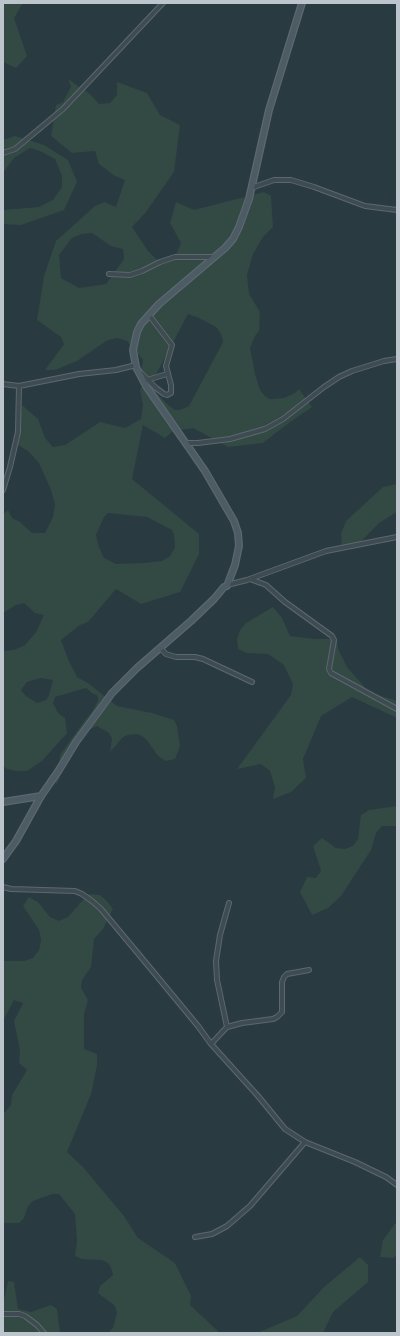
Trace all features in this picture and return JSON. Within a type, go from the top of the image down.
[{"type":"main road","points":[[3,859],[16,841],[41,796],[76,742],[112,692],[191,621],[224,587],[227,586],[239,546],[238,533],[234,521],[205,471],[146,386],[136,366],[133,350],[134,341],[141,324],[159,304],[215,257],[233,239],[239,227],[245,212],[269,110],[302,3]]},
{"type":"main road","points":[[3,802],[41,796]]},
{"type":"street","points":[[3,153],[15,149],[63,109],[163,3]]},
{"type":"street","points":[[251,188],[274,180],[291,180],[365,206],[397,210]]},
{"type":"street","points":[[109,274],[130,275],[175,257],[215,257]]},
{"type":"street","points":[[3,384],[19,386],[64,376],[116,370],[136,366],[147,380],[164,394],[169,395],[172,390],[166,366],[172,345],[149,315]]},
{"type":"street","points":[[186,443],[230,439],[265,429],[283,419],[339,377],[352,371],[384,361],[397,359]]},
{"type":"street","points":[[147,380],[167,374]]},
{"type":"street","points":[[3,490],[18,432],[19,386]]},
{"type":"street","points":[[227,586],[326,551],[397,537]]},
{"type":"street","points":[[250,579],[266,585],[284,602],[332,636],[334,640],[329,669],[331,673],[397,709]]},
{"type":"street","points":[[160,648],[166,654],[176,657],[195,657],[203,659],[252,682]]},
{"type":"street","points":[[3,887],[8,889],[75,891],[92,901],[101,909],[198,1026],[211,1044],[285,1128],[305,1142],[355,1162],[386,1177],[397,1185]]},
{"type":"street","points":[[227,1027],[217,980],[216,961],[220,935],[229,903]]},
{"type":"street","points":[[211,1044],[227,1027],[277,1017],[282,1012],[282,982],[284,978],[287,974],[309,970]]},
{"type":"street","points":[[195,1237],[212,1234],[227,1226],[250,1206],[305,1142]]},
{"type":"street","points":[[3,1314],[19,1314],[25,1316],[37,1325],[44,1333]]},
{"type":"green space","points":[[3,3],[23,3],[14,18],[27,56],[16,68],[3,62]]},
{"type":"green space","points":[[68,79],[90,94],[99,104],[110,103],[117,95],[117,82],[147,93],[160,115],[180,125],[174,172],[146,212],[132,227],[148,251],[159,262],[175,257],[181,243],[170,223],[176,202],[194,210],[264,192],[271,196],[273,227],[263,237],[253,254],[247,275],[249,294],[260,312],[259,331],[250,348],[255,374],[260,390],[270,399],[284,398],[295,393],[299,389],[312,407],[263,443],[228,447],[193,428],[173,431],[165,438],[143,425],[132,479],[199,534],[199,554],[180,592],[141,604],[116,589],[88,622],[80,625],[61,640],[77,677],[88,683],[117,706],[152,713],[174,720],[177,726],[180,746],[175,759],[166,761],[158,756],[146,739],[138,734],[123,737],[110,752],[112,739],[109,733],[97,726],[87,731],[62,772],[57,784],[54,781],[59,769],[60,755],[98,701],[98,696],[86,688],[55,697],[53,703],[58,713],[65,718],[67,733],[42,761],[27,771],[16,771],[7,769],[3,766],[3,651],[14,650],[25,645],[36,632],[44,615],[35,613],[24,603],[16,605],[3,613],[3,514],[8,510],[12,518],[20,522],[32,533],[45,533],[53,517],[55,504],[51,490],[39,463],[28,451],[16,444],[22,405],[38,419],[45,438],[53,447],[65,445],[100,422],[125,428],[141,419],[143,405],[140,390],[145,381],[141,370],[143,360],[127,341],[117,338],[106,341],[77,361],[55,370],[45,370],[64,344],[61,337],[37,320],[44,276],[56,241],[95,206],[105,202],[116,207],[125,180],[115,176],[99,164],[95,151],[72,153],[51,136],[56,105],[63,102],[71,87]],"holes":[[[92,233],[111,246],[123,249],[124,259],[106,284],[79,288],[61,278],[59,255],[72,238],[82,234]],[[188,314],[216,327],[221,334],[223,342],[189,406],[180,410],[175,410],[168,405],[154,390],[151,384]],[[108,513],[147,517],[172,530],[175,547],[170,556],[162,561],[116,564],[104,558],[99,547],[96,535],[104,517]],[[41,678],[53,680],[46,700],[37,703],[26,696],[21,690],[27,682]]]},
{"type":"green space","points":[[15,136],[44,145],[68,160],[77,182],[64,210],[21,225],[3,224],[3,210],[39,207],[53,200],[62,187],[62,176],[55,159],[40,151],[30,148],[14,158],[3,173],[3,140]]},
{"type":"green space","points":[[397,484],[397,512],[379,523],[357,546],[342,548],[341,534],[346,521],[383,487]]},
{"type":"green space","points":[[273,607],[282,618],[290,636],[315,639],[337,639],[338,649],[347,667],[369,692],[397,701],[397,718],[352,697],[321,716],[303,759],[306,778],[291,792],[273,799],[275,787],[270,771],[261,764],[237,769],[291,695],[293,684],[284,665],[268,654],[247,653],[238,649],[237,639],[240,630],[246,623]]},
{"type":"green space","points":[[397,806],[397,826],[382,826],[376,833],[371,850],[341,896],[328,908],[312,915],[300,892],[307,877],[316,878],[321,871],[313,846],[322,838],[336,848],[345,849],[353,846],[358,839],[361,815],[369,810]]},
{"type":"green space","points":[[90,894],[100,895],[113,909],[103,929],[94,939],[91,967],[82,980],[81,988],[88,1000],[84,1014],[84,1049],[97,1054],[97,1065],[91,1094],[67,1152],[83,1167],[124,1216],[138,1238],[175,1263],[191,1296],[190,1305],[220,1333],[108,1333],[113,1328],[117,1313],[115,1306],[98,1293],[100,1286],[113,1275],[111,1268],[108,1263],[102,1260],[82,1259],[75,1256],[77,1241],[75,1214],[59,1194],[52,1194],[33,1201],[28,1206],[24,1218],[19,1223],[3,1222],[3,1114],[11,1105],[12,1095],[27,1070],[19,1063],[20,1050],[14,1021],[23,1003],[14,1000],[3,1021],[3,961],[24,961],[33,958],[39,950],[41,940],[39,930],[23,906],[29,897],[38,902],[50,917],[59,921],[68,917]]},
{"type":"green space","points":[[397,1221],[397,1255],[393,1258],[380,1257],[383,1240]]},
{"type":"green space","points":[[360,1257],[368,1265],[368,1282],[333,1312],[323,1333],[257,1333],[297,1316],[324,1287]]},
{"type":"green space","points":[[8,1281],[14,1282],[18,1309],[31,1312],[51,1305],[57,1309],[60,1333],[3,1333],[3,1305]]}]
